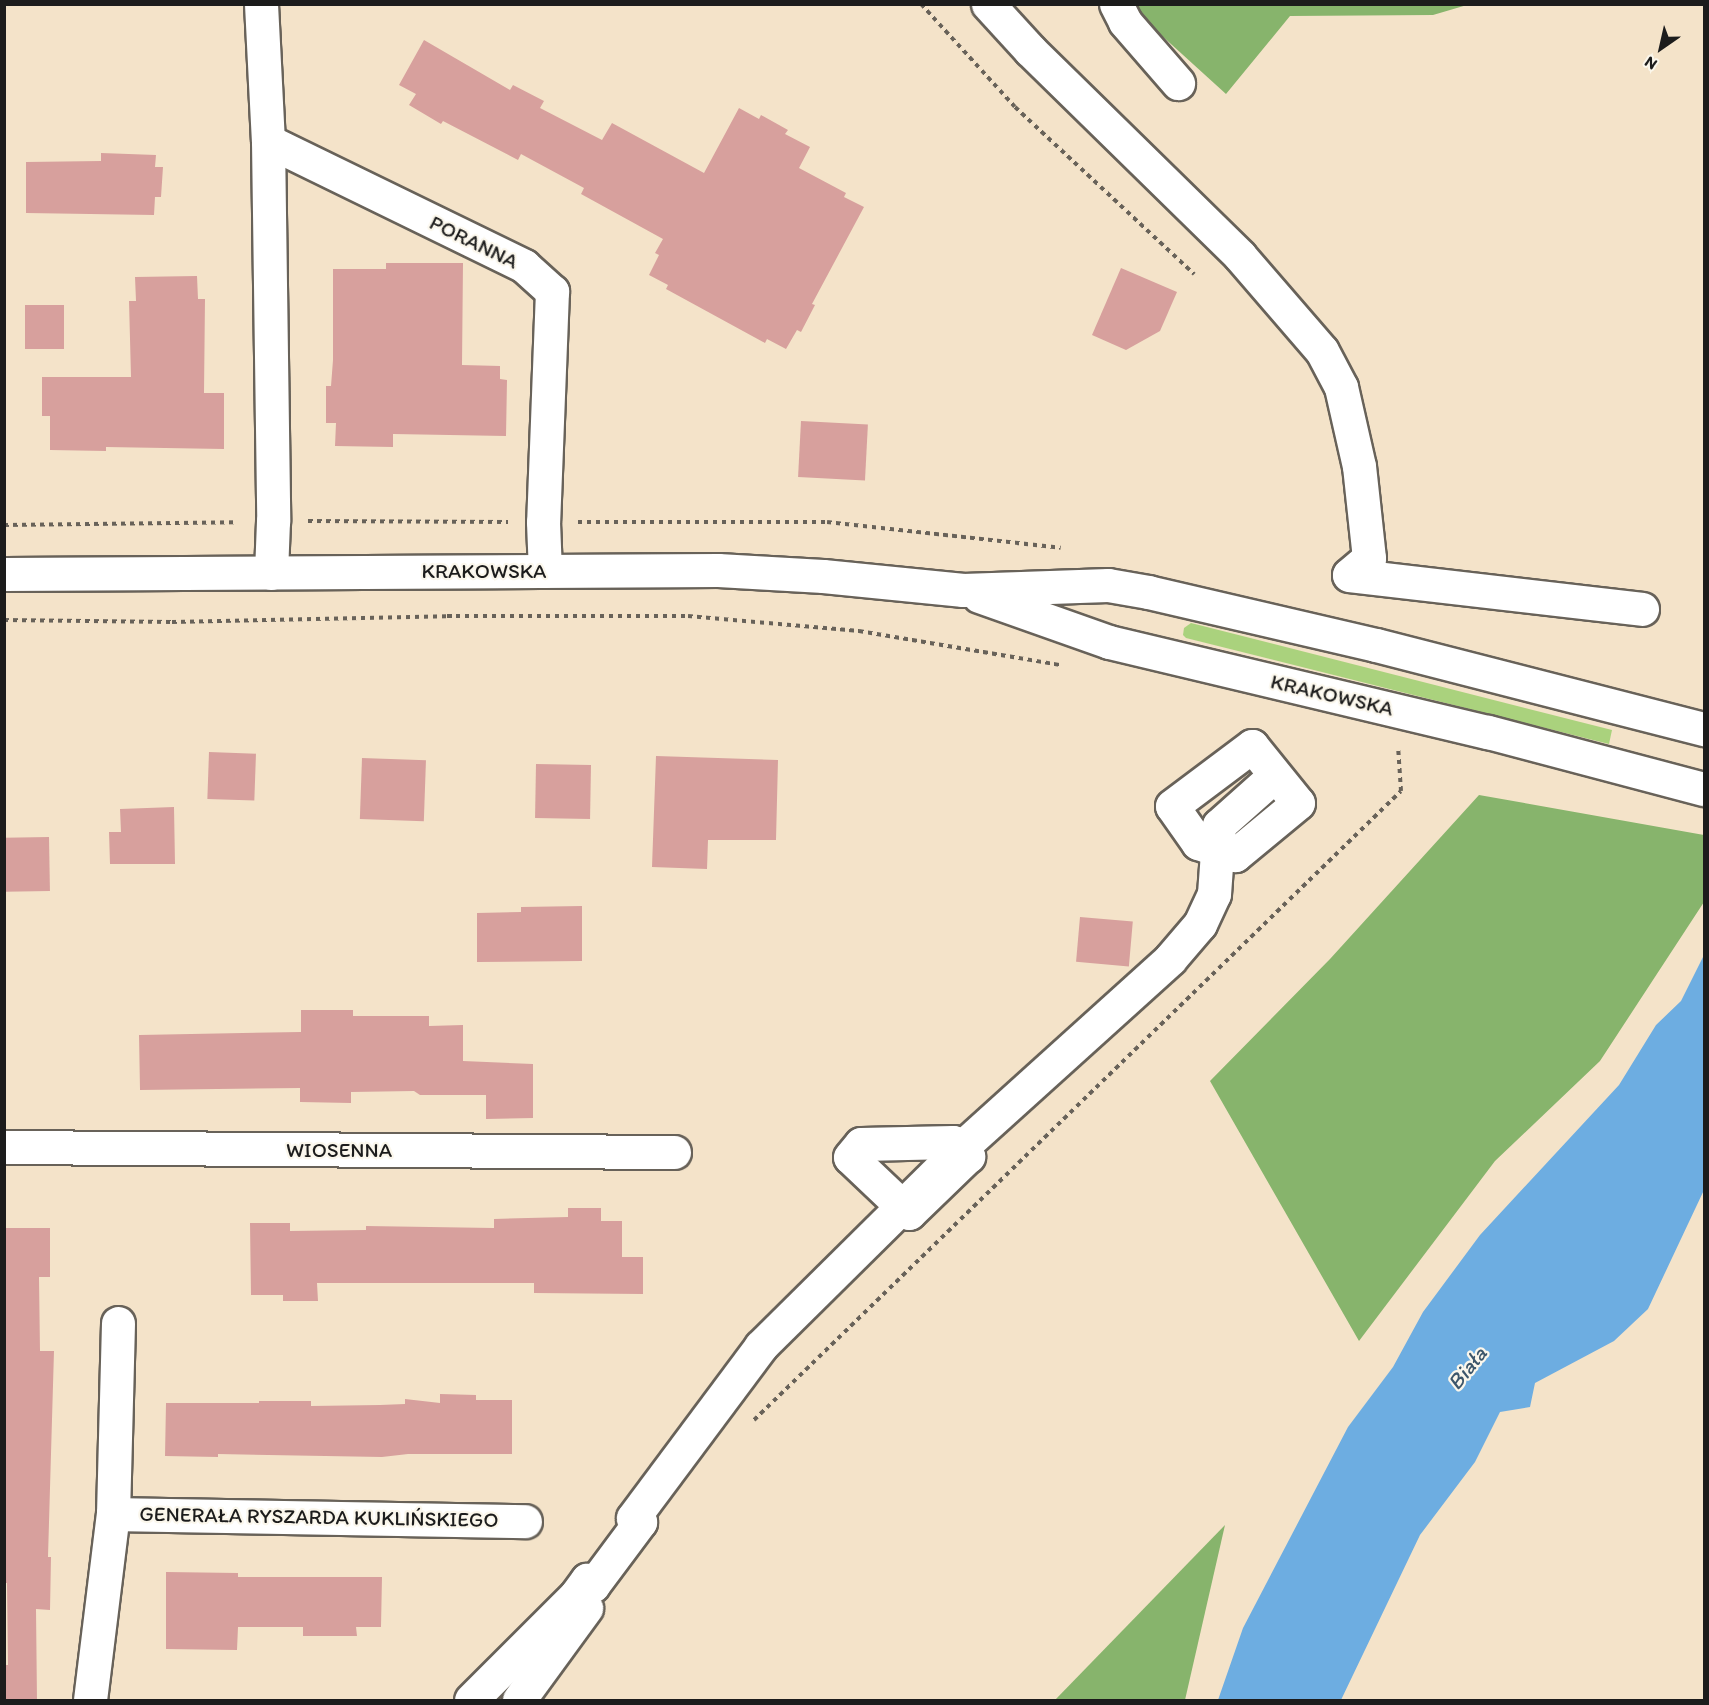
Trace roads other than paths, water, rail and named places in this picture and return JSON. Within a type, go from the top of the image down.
[{"type":"street","points":[[261,4],[268,141],[273,521],[271,573]]},
{"type":"street","points":[[988,4],[1029,50],[1240,256],[1322,351],[1341,387],[1359,466],[1369,558],[1349,575],[1642,609]]},
{"type":"street","points":[[1116,4],[1125,22],[1178,83]]},
{"type":"street","name":"PORANNA","points":[[268,141],[524,266],[552,291],[543,522],[545,571]]},
{"type":"street","name":"KRAKOWSKA","points":[[4,574],[718,570],[823,576],[963,590],[1108,585],[1148,592],[1376,645],[1704,729]]},
{"type":"street","name":"KRAKOWSKA","points":[[963,590],[1109,642],[1488,732],[1704,789]]},
{"type":"street","points":[[593,1585],[652,1515],[633,1518],[762,1346],[960,1149],[1170,959],[1200,924],[1214,894],[1219,825],[1273,777]]},
{"type":"street","points":[[903,1207],[850,1157],[861,1144],[953,1142],[960,1149]]},
{"type":"street","name":"WIOSENNA","points":[[4,1147],[674,1152]]},
{"type":"street","name":"GENERAŁA RYSZARDA KUKLIŃSKIEGO","points":[[90,1701],[113,1514],[118,1323]]},
{"type":"street","name":"GENERAŁA RYSZARDA KUKLIŃSKIEGO","points":[[113,1514],[525,1521]]},
{"type":"street","points":[[471,1701],[576,1596],[587,1580],[600,1590],[519,1701]]},
{"type":"water","name":"Biała","points":[[1704,955],[1704,1190],[1648,1309],[1614,1341],[1535,1383],[1530,1407],[1500,1412],[1475,1462],[1420,1535],[1341,1700],[1218,1700],[1243,1628],[1348,1427],[1393,1367],[1423,1312],[1480,1235],[1619,1085],[1656,1025],[1681,1001]]}]
